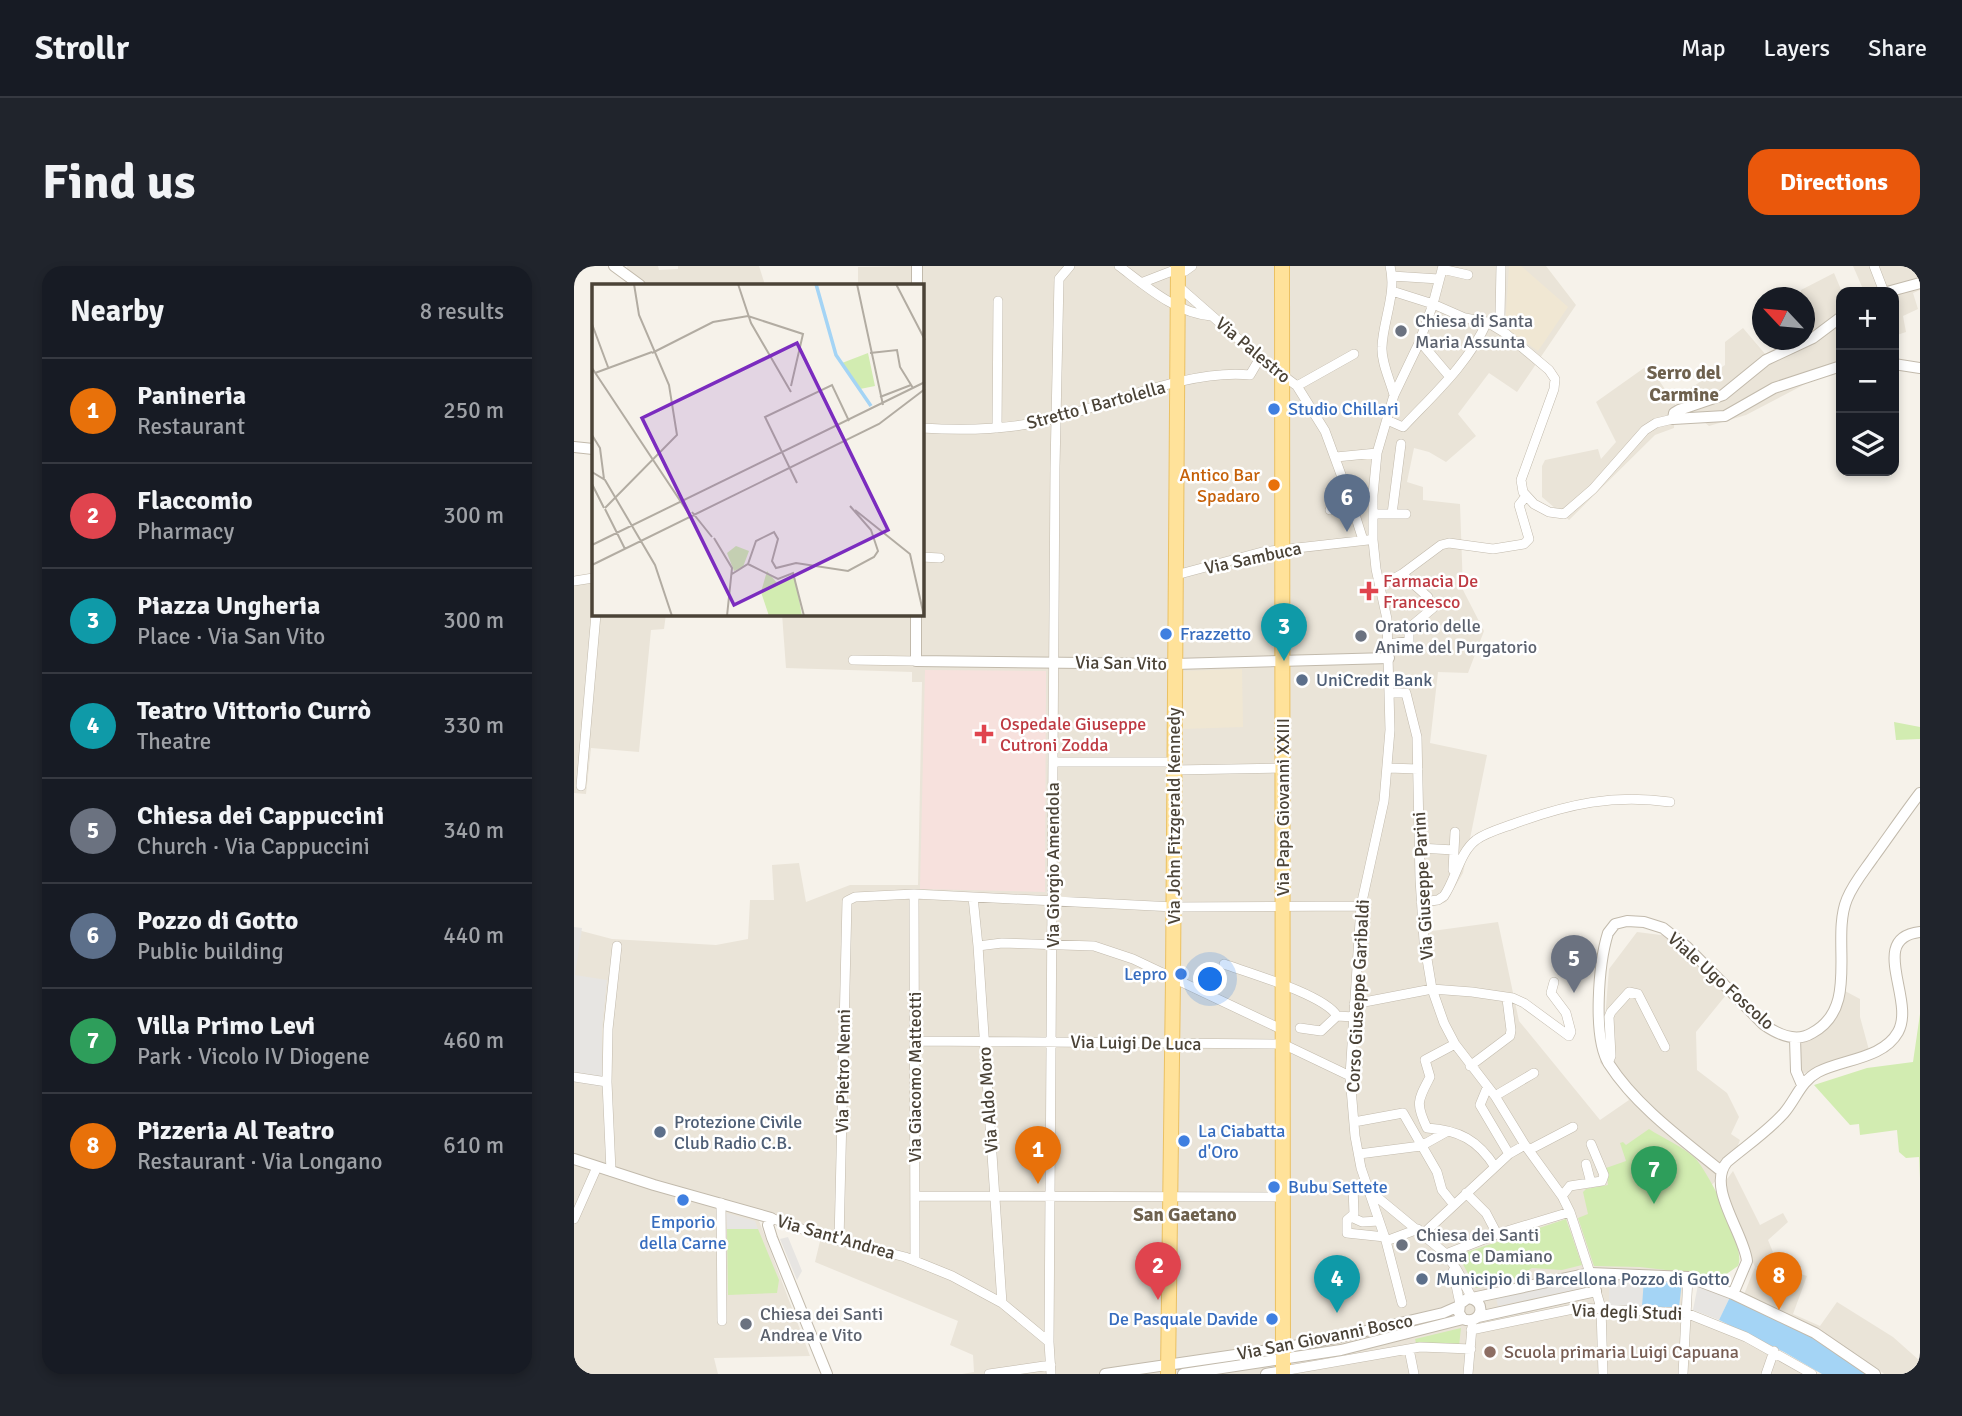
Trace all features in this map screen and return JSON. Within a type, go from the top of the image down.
[{"type":"main road","name":"Via Papa Giovanni XXIII","points":[[1282,266],[1283,1363]]},
{"type":"main road","name":"Via John Fitzgerald Kennedy","points":[[1168,1370],[1178,286],[1183,268]]},
{"type":"street","points":[[614,266],[639,284]]},
{"type":"street","points":[[917,266],[917,284]]},
{"type":"street","name":"Via Giorgio Amendola","points":[[1049,1342],[1056,418],[1059,279],[1070,266]]},
{"type":"street","points":[[1119,266],[1178,307],[1195,315],[1213,317]]},
{"type":"street","points":[[1392,514],[1403,427],[1471,353],[1500,316],[1501,266]]},
{"type":"street","points":[[1874,266],[1883,287]]},
{"type":"street","points":[[1141,283],[1183,268]]},
{"type":"street","points":[[1394,395],[1381,350],[1392,290],[1391,271],[1441,271],[1468,275]]},
{"type":"street","name":"Corso Giuseppe Garibaldi","points":[[1402,1303],[1386,1239],[1359,1154],[1350,1076],[1361,906],[1381,817],[1388,768],[1391,693],[1387,619],[1379,587],[1373,540],[1377,453],[1394,395],[1419,343],[1433,304],[1441,271]]},
{"type":"street","points":[[1899,289],[1920,284]]},
{"type":"street","name":"Via Palestro","points":[[1178,286],[1260,358],[1297,386],[1325,431],[1363,540]]},
{"type":"street","points":[[1392,290],[1491,325],[1549,370],[1555,379],[1554,389],[1523,473],[1521,486],[1526,496],[1549,512],[1564,514],[1593,489],[1645,430],[1656,423],[1673,419],[1725,416],[1774,388],[1836,368]]},
{"type":"street","points":[[997,428],[998,301]]},
{"type":"street","points":[[1673,419],[1674,413],[1679,410],[1723,395],[1766,360],[1813,338],[1836,321]]},
{"type":"street","points":[[1419,343],[1450,377]]},
{"type":"street","points":[[1297,386],[1354,354]]},
{"type":"street","name":"Stretto I Bartolella","points":[[924,428],[966,431],[1056,418],[1177,383],[1227,375],[1250,375],[1260,358]]},
{"type":"street","points":[[1899,365],[1920,368]]},
{"type":"street","points":[[1387,420],[1403,427]]},
{"type":"street","points":[[574,447],[592,449]]},
{"type":"street","points":[[1336,457],[1377,453]]},
{"type":"street","points":[[1330,510],[1350,499],[1373,495]]},
{"type":"street","points":[[1379,587],[1445,543],[1493,549],[1524,544],[1529,539],[1519,505],[1526,496]]},
{"type":"street","points":[[1374,514],[1406,514]]},
{"type":"street","name":"Via Sambuca","points":[[1176,575],[1282,549],[1373,540]]},
{"type":"street","points":[[924,557],[940,558]]},
{"type":"street","points":[[1402,574],[1428,597]]},
{"type":"street","points":[[574,581],[592,578]]},
{"type":"street","points":[[1388,644],[1409,641],[1409,628],[1433,608]]},
{"type":"street","points":[[581,786],[596,616]]},
{"type":"street","points":[[916,616],[916,661]]},
{"type":"street","name":"Via San Vito","points":[[853,660],[1175,664],[1389,658]]},
{"type":"street","name":"Via Giuseppe Parini","points":[[1391,693],[1406,693],[1416,729],[1421,902],[1432,989],[1455,1044],[1495,1096],[1562,1196],[1588,1268]]},
{"type":"street","points":[[1054,762],[1283,768]]},
{"type":"street","points":[[1388,768],[1418,769]]},
{"type":"street","name":"Viale Ugo Foscolo","points":[[1721,1171],[1656,1118],[1608,1063],[1601,1038],[1598,999],[1606,939],[1611,928],[1621,921],[1644,922],[1670,933],[1763,1024],[1796,1038],[1805,1037],[1818,1030],[1833,1012],[1840,988],[1842,923],[1847,897],[1920,793]]},
{"type":"street","points":[[1421,902],[1438,900],[1444,896],[1468,849],[1476,840],[1500,829],[1546,812],[1593,801],[1618,798],[1670,802]]},
{"type":"street","points":[[1453,870],[1455,832]]},
{"type":"street","points":[[1419,848],[1454,850]]},
{"type":"street","points":[[915,894],[1174,907],[1361,906]]},
{"type":"street","name":"Via Pietro Nenni","points":[[839,1241],[847,901],[855,897],[915,894]]},
{"type":"street","name":"Via Giacomo Matteotti","points":[[915,894],[915,1260]]},
{"type":"street","name":"Via Aldo Moro","points":[[973,897],[1002,1303]]},
{"type":"street","points":[[1733,1294],[1748,1261],[1721,1189],[1721,1171],[1727,1162],[1782,1116],[1802,1085],[1819,1072],[1877,1050],[1892,1040],[1902,1023],[1903,1010],[1893,952],[1903,937],[1920,932]]},
{"type":"street","points":[[978,946],[1002,943],[1094,946],[1133,959],[1283,1037]]},
{"type":"street","points":[[611,1171],[607,1082],[608,1029],[617,946]]},
{"type":"street","points":[[1224,964],[1324,1002],[1337,1016]]},
{"type":"street","points":[[1354,1004],[1432,989],[1472,992],[1513,999],[1528,1005],[1569,1036],[1571,1032],[1566,1013],[1551,993],[1554,982]]},
{"type":"street","points":[[1608,1063],[1611,1056],[1608,1017],[1629,992],[1638,994],[1665,1047]]},
{"type":"street","points":[[1470,1066],[1510,1036],[1507,999]]},
{"type":"street","points":[[1300,1028],[1321,1031],[1337,1016],[1354,1017]]},
{"type":"street","name":"Via Luigi De Luca","points":[[915,1041],[1172,1044],[1283,1037],[1350,1076]]},
{"type":"street","points":[[1796,1038],[1796,1071],[1802,1085]]},
{"type":"street","points":[[1427,1128],[1418,1110],[1418,1103],[1430,1077],[1425,1060],[1455,1044]]},
{"type":"street","points":[[1495,1096],[1534,1073]]},
{"type":"street","points":[[574,1077],[607,1082]]},
{"type":"street","points":[[1487,1088],[1480,1105],[1509,1154]]},
{"type":"street","points":[[1354,1122],[1403,1113],[1437,1172],[1442,1191],[1454,1205]]},
{"type":"street","points":[[1353,1187],[1354,1214],[1347,1220],[1348,1233],[1386,1239],[1421,1231],[1454,1205],[1509,1154],[1573,1127]]},
{"type":"street","points":[[1413,1134],[1427,1128],[1448,1131],[1475,1141],[1494,1167]]},
{"type":"street","points":[[1359,1154],[1421,1146],[1448,1131]]},
{"type":"street","points":[[1562,1196],[1570,1186],[1602,1181],[1604,1175],[1591,1144]]},
{"type":"street","name":"Via Sant'Andrea","points":[[574,1159],[839,1241],[915,1260],[1002,1303],[1049,1342]]},
{"type":"street","points":[[1586,1164],[1591,1183]]},
{"type":"street","points":[[574,1219],[597,1167]]},
{"type":"street","points":[[1369,1191],[1421,1231],[1448,1257],[1472,1298],[1480,1304],[1481,1310],[1471,1330],[1468,1374]]},
{"type":"street","points":[[1466,1193],[1486,1213],[1497,1234]]},
{"type":"street","points":[[915,1196],[1284,1197]]},
{"type":"street","points":[[721,1203],[722,1321]]},
{"type":"street","points":[[1448,1257],[1497,1234],[1570,1212]]},
{"type":"street","points":[[1351,1217],[1362,1222],[1379,1221]]},
{"type":"street","points":[[771,1218],[768,1225],[772,1238],[827,1374]]},
{"type":"street","points":[[1448,1257],[1460,1305],[1459,1313],[1463,1318],[1471,1349]]},
{"type":"street","points":[[1460,1305],[1465,1299],[1588,1268],[1688,1277],[1733,1294],[1827,1340],[1875,1374]]},
{"type":"street","points":[[1588,1268],[1601,1308],[1603,1374]]},
{"type":"street","points":[[1683,1374],[1688,1277]]},
{"type":"street","points":[[1463,1318],[1472,1321],[1478,1317],[1596,1291]]},
{"type":"street","name":"Via San Giovanni Bosco","points":[[1105,1374],[1283,1363],[1460,1305]]},
{"type":"street","name":"Via degli Studi","points":[[1471,1330],[1564,1310],[1601,1308],[1686,1313],[1746,1337],[1812,1374]]},
{"type":"street","name":"Via San Giovanni Bosco","points":[[1183,1374],[1283,1363],[1463,1318]]},
{"type":"street","points":[[989,1374],[1041,1368],[1051,1370],[1049,1342]]},
{"type":"street","points":[[1409,1349],[1415,1374]]},
{"type":"street","points":[[1266,1374],[1283,1363],[1409,1349],[1471,1349]]},
{"type":"street","points":[[1766,1374],[1773,1352]]},
{"type":"shaded area","points":[[627,266],[658,266],[659,270],[678,269],[678,266],[759,266],[765,284],[630,284]]},
{"type":"shaded area","points":[[1509,266],[1521,266],[1568,307],[1538,351],[1505,328]]},
{"type":"shaded area","points":[[1546,266],[1576,305],[1517,392],[1489,373],[1458,414],[1476,436],[1446,462],[1429,452],[1414,448],[1407,482],[1423,487],[1423,500],[1460,504],[1463,590],[1484,631],[1468,673],[1438,672],[1430,743],[1487,755],[1463,873],[1446,902],[1428,908],[1432,931],[1498,922],[1519,1021],[1600,1120],[1629,1100],[1600,1062],[1609,969],[1637,932],[1669,936],[1699,958],[1726,995],[1696,1032],[1697,1070],[1727,1093],[1739,1117],[1731,1134],[1740,1140],[1730,1165],[1710,1187],[1734,1236],[1720,1285],[1692,1271],[1683,1311],[1813,1374],[962,1374],[974,1372],[973,1355],[950,1345],[958,1321],[815,1262],[821,1237],[758,1218],[810,1356],[714,1358],[718,1374],[574,1374],[574,929],[612,939],[716,945],[748,939],[750,900],[774,900],[772,865],[799,863],[806,902],[850,885],[918,885],[922,682],[912,682],[912,672],[786,668],[782,616],[924,616],[924,284],[858,284],[858,267]]},
{"type":"shaded area","points":[[1853,266],[1920,266],[1920,290],[1913,293],[1918,309],[1903,316],[1906,332],[1899,334],[1899,287],[1862,287]]},
{"type":"shaded area","points":[[1834,273],[1840,287],[1836,287],[1836,361],[1811,381],[1746,415],[1709,426],[1692,412],[1682,394],[1725,365],[1725,342],[1743,328],[1752,339],[1752,350],[1762,350],[1766,355],[1776,350],[1815,350],[1815,287],[1807,287]]},
{"type":"shaded area","points":[[1644,368],[1654,373],[1675,404],[1674,428],[1655,435],[1569,520],[1542,497],[1542,466],[1545,460],[1598,449],[1601,459],[1616,442],[1596,402]]},
{"type":"shaded area","points":[[592,574],[592,616],[666,616],[664,629],[651,630],[639,752],[591,748],[586,794],[574,793],[574,577]]},
{"type":"shaded area","points":[[1242,669],[1243,727],[1182,729],[1183,671]]},
{"type":"shaded area","name":"Ospedale Giuseppe Cutroni Zodda","points":[[925,670],[1046,671],[1045,892],[920,889]]},
{"type":"shaded area","points":[[574,927],[582,928],[575,975],[607,980],[602,1030],[602,1087],[574,1082]]},
{"type":"shaded area","points":[[1845,991],[1860,999],[1860,1017],[1869,1050],[1802,1074],[1798,1042],[1812,1039],[1831,1023],[1839,1013]]},
{"type":"shaded area","points":[[1733,1171],[1760,1225],[1783,1213],[1788,1222],[1768,1240],[1779,1267],[1807,1276],[1793,1314],[1820,1326],[1837,1302],[1893,1337],[1920,1361],[1920,1374],[1884,1374],[1743,1297],[1755,1267],[1721,1187]]},
{"type":"shaded area","points":[[726,1213],[755,1221],[758,1229],[727,1229]]},
{"type":"shaded area","points":[[788,1237],[802,1271],[797,1280],[780,1239]]},
{"type":"shaded area","points":[[1609,1278],[1644,1278],[1642,1307],[1609,1305]]},
{"type":"shaded area","points":[[1581,1280],[1583,1288],[1498,1306],[1496,1298]]},
{"type":"shaded area","points":[[1698,1285],[1730,1297],[1719,1320],[1693,1310]]},
{"type":"green space","points":[[1894,722],[1920,727],[1920,739],[1896,740]]},
{"type":"green space","points":[[1920,1014],[1920,1178],[1919,1157],[1906,1158],[1899,1152],[1897,1130],[1860,1135],[1859,1124],[1850,1125],[1814,1085],[1867,1068],[1913,1062]]},
{"type":"green space","points":[[1649,1129],[1695,1158],[1717,1194],[1732,1227],[1739,1257],[1738,1266],[1725,1275],[1640,1267],[1594,1266],[1578,1218],[1588,1214],[1583,1192],[1608,1185],[1606,1168],[1626,1161],[1620,1143],[1626,1145]]},
{"type":"green space","points":[[1566,1219],[1582,1265],[1562,1270],[1532,1268],[1516,1278],[1476,1288],[1459,1257],[1461,1254]]},
{"type":"green space","points":[[727,1229],[758,1229],[779,1280],[777,1293],[728,1295]]},
{"type":"green space","points":[[1461,1328],[1459,1346],[1416,1343],[1415,1339]]},
{"type":"water","points":[[1644,1278],[1680,1280],[1679,1307],[1642,1307]]},
{"type":"water","points":[[1730,1297],[1807,1333],[1870,1374],[1822,1374],[1719,1320]]},
{"type":"place","name":"Chiesa di Santa Maria Assunta","points":[[1401,331]]},
{"type":"place","name":"Studio Chillari","points":[[1274,409]]},
{"type":"place","name":"Antico Bar Spadaro","points":[[1274,485]]},
{"type":"place","name":"Pozzo di Gotto","points":[[1347,532]]},
{"type":"place","name":"Farmacia De Francesco","points":[[1369,591]]},
{"type":"place","name":"Frazzetto","points":[[1166,634]]},
{"type":"place","name":"Oratorio delle Anime del Purgatorio","points":[[1361,636]]},
{"type":"place","name":"Piazza Ungheria","points":[[1284,661]]},
{"type":"place","name":"UniCredit Bank","points":[[1302,680]]},
{"type":"place","name":"Ospedale Giuseppe Cutroni Zodda","points":[[984,734]]},
{"type":"place","name":"Lepro","points":[[1181,974]]},
{"type":"place","name":"Chiesa dei Cappuccini","points":[[1574,993]]},
{"type":"place","name":"Protezione Civile Club Radio C.B.","points":[[660,1132]]},
{"type":"place","name":"La Ciabatta d'Oro","points":[[1184,1141]]},
{"type":"place","name":"Panineria","points":[[1038,1184]]},
{"type":"place","name":"Bubu Settete","points":[[1274,1187]]},
{"type":"place","name":"Emporio della Carne","points":[[683,1200]]},
{"type":"place","name":"Villa Primo Levi","points":[[1654,1204]]},
{"type":"place","name":"Chiesa dei Santi Cosma e Damiano","points":[[1402,1245]]},
{"type":"place","name":"Municipio di Barcellona Pozzo di Gotto","points":[[1422,1279]]},
{"type":"place","name":"Flaccomio","points":[[1158,1300]]},
{"type":"place","name":"Pizzeria Al Teatro","points":[[1779,1310]]},
{"type":"place","name":"Teatro Vittorio Currò","points":[[1337,1313]]},
{"type":"place","name":"De Pasquale Davide","points":[[1272,1319]]},
{"type":"place","name":"Chiesa dei Santi Andrea e Vito","points":[[746,1324]]},
{"type":"place","name":"Scuola primaria Luigi Capuana","points":[[1490,1352]]},
{"type":"district","name":"Serro del Carmine","points":[[1684,384]]},
{"type":"district","name":"San Gaetano","points":[[1185,1215]]}]
